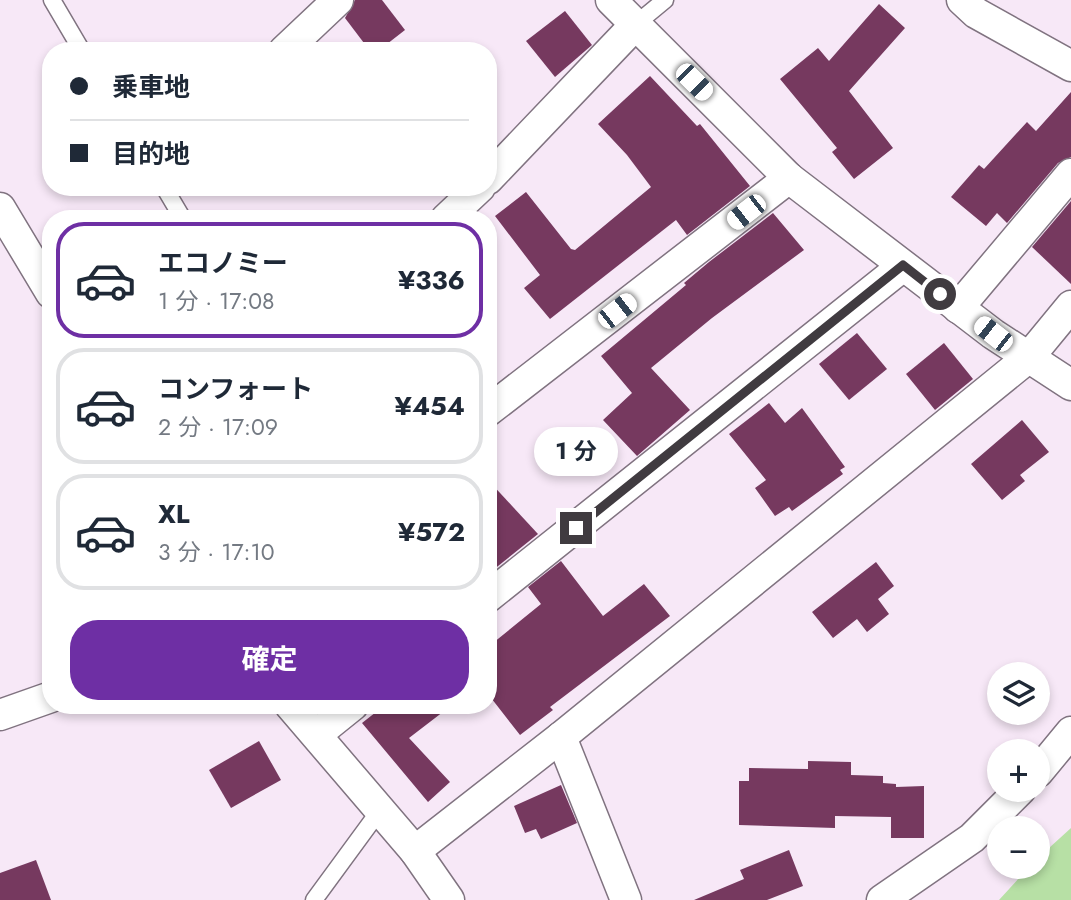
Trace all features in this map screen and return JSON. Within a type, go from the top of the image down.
[{"type":"street","points":[[294,42],[338,0]]},
{"type":"street","points":[[611,0],[789,178],[958,308],[1071,385]]},
{"type":"street","points":[[962,0],[976,13],[1071,65]]},
{"type":"street","points":[[497,170],[636,24]]},
{"type":"street","points":[[958,308],[1071,174]]},
{"type":"street","points":[[497,404],[789,178]]},
{"type":"street","points":[[456,210],[470,196]]},
{"type":"street","points":[[0,208],[42,278]]},
{"type":"street","points":[[497,590],[903,265]]},
{"type":"street","points":[[415,851],[561,737],[1029,357],[1071,306]]},
{"type":"street","points":[[0,715],[42,700]]},
{"type":"street","points":[[298,714],[415,851],[449,900]]},
{"type":"street","points":[[317,734],[342,714]]},
{"type":"street","points":[[1050,757],[1071,732]]},
{"type":"street","points":[[561,737],[626,900]]},
{"type":"street","points":[[881,900],[972,838],[1008,802]]},
{"type":"lane","points":[[52,0],[77,42]]},
{"type":"lane","points":[[636,24],[665,0]]},
{"type":"lane","points":[[314,900],[380,810]]},
{"type":"green space","points":[[1071,828],[1071,900],[999,900],[1018,879],[1050,879],[1050,847]]},
{"type":"building","points":[[355,0],[382,0],[405,30],[390,42],[363,42],[345,18]]},
{"type":"building","points":[[879,4],[905,28],[849,91],[893,148],[854,179],[832,152],[837,148],[780,79],[818,48],[829,61]]},
{"type":"building","points":[[565,11],[592,45],[555,77],[526,41]]},
{"type":"building","points":[[650,76],[697,126],[700,124],[750,186],[687,235],[676,220],[550,319],[524,288],[540,275],[497,219],[497,214],[526,192],[571,249],[575,250],[651,187],[627,155],[598,124]]},
{"type":"building","points":[[1071,92],[1071,157],[1058,163],[1007,223],[997,213],[986,226],[951,197],[979,165],[984,169],[1027,122],[1036,131]]},
{"type":"building","points":[[1071,201],[1071,284],[1032,247]]},
{"type":"building","points":[[773,213],[804,250],[712,318],[651,368],[690,410],[637,456],[603,420],[632,393],[601,356],[686,285],[684,283],[709,262]]},
{"type":"building","points":[[857,333],[887,369],[849,400],[819,364]]},
{"type":"building","points":[[944,343],[973,379],[935,410],[906,374]]},
{"type":"building","points":[[769,403],[785,423],[802,408],[845,467],[840,470],[843,474],[792,511],[789,507],[775,516],[755,488],[766,480],[729,434]]},
{"type":"building","points":[[1022,420],[1049,452],[1020,475],[1025,481],[1002,500],[971,464]]},
{"type":"building","points":[[497,490],[538,534],[497,567]]},
{"type":"building","points":[[561,561],[603,616],[644,584],[670,616],[550,707],[553,710],[520,735],[497,706],[497,640],[541,604],[528,587]]},
{"type":"building","points":[[876,562],[894,586],[878,599],[889,614],[867,632],[857,619],[833,638],[812,612]]},
{"type":"building","points":[[374,714],[440,714],[409,738],[450,782],[428,802],[362,723]]},
{"type":"building","points":[[259,741],[281,780],[231,808],[209,770]]},
{"type":"building","points":[[808,761],[851,762],[851,775],[883,776],[883,783],[896,784],[896,787],[924,786],[924,838],[891,838],[891,817],[835,816],[835,828],[739,825],[739,781],[749,781],[749,768],[808,769]]},
{"type":"building","points":[[561,785],[577,823],[541,839],[536,829],[525,833],[514,806]]},
{"type":"building","points":[[789,850],[803,886],[767,900],[694,900],[744,879],[740,870]]},
{"type":"building","points":[[36,860],[51,900],[0,900],[0,873]]},
{"type":"route","points":[[576,528],[903,265],[940,294]]}]
